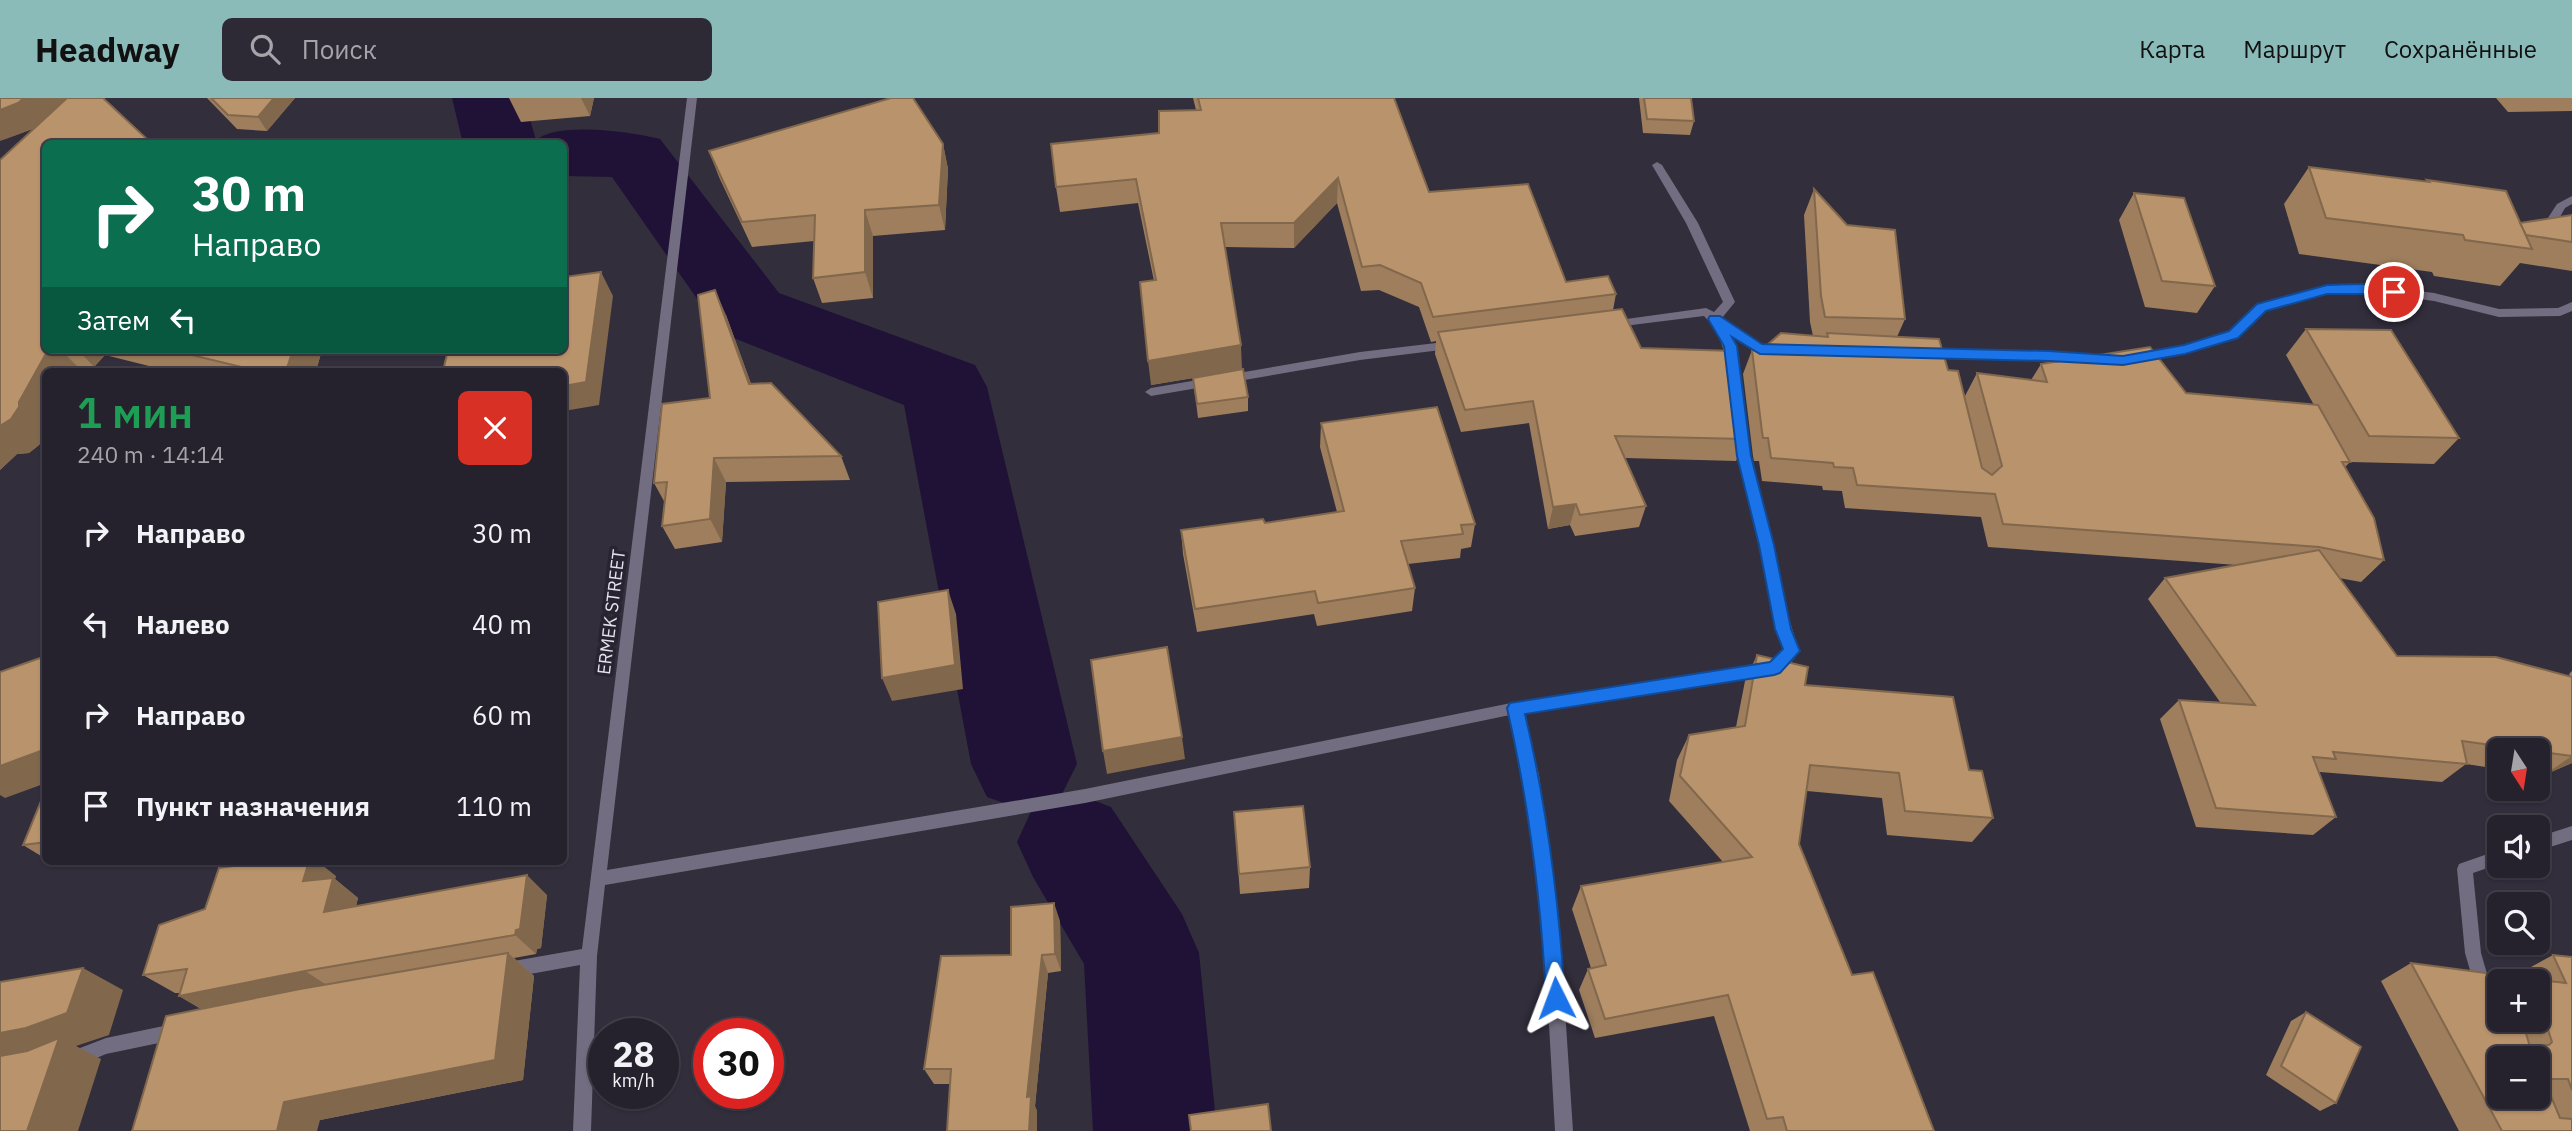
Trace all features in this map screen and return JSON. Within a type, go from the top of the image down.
[{"type":"street","name":"ERMEK STREET","points":[[582,1131],[589,956],[692,98]]},
{"type":"street","points":[[1657,164],[1692,223],[1729,302],[1715,319]]},
{"type":"street","points":[[2572,199],[2561,206],[2550,224],[2566,257],[2572,263]]},
{"type":"street","points":[[1910,354],[1947,360],[2117,360],[2185,349],[2233,334],[2262,308],[2327,290],[2374,289],[2434,297],[2499,313],[2560,312],[2572,306]]},
{"type":"street","points":[[1599,327],[1706,312],[1760,349],[1792,350]]},
{"type":"street","points":[[1715,319],[1731,346],[1735,386]]},
{"type":"street","points":[[1150,393],[1360,356],[1466,344]]},
{"type":"street","points":[[598,879],[1085,796],[1516,708],[1774,668],[1792,651],[1783,629],[1767,545],[1744,456],[1739,414]]},
{"type":"street","points":[[1516,708],[1531,775],[1551,918],[1564,1131]]},
{"type":"street","points":[[2550,841],[2572,833]]},
{"type":"street","points":[[2487,862],[2465,869],[2473,953],[2487,1002]]},
{"type":"street","points":[[495,972],[589,956]]},
{"type":"street","points":[[58,1062],[106,1046],[201,1027]]},
{"type":"building","points":[[0,98],[24,98],[0,110]]},
{"type":"building","points":[[67,98],[103,98],[148,140],[42,140],[42,354],[46,354],[19,402],[19,407],[11,419],[0,426],[0,160]]},
{"type":"building","points":[[211,98],[274,98],[258,117],[228,115]]},
{"type":"building","points":[[891,98],[913,98],[943,144],[939,205],[865,210],[865,272],[813,278],[815,215],[742,222],[709,151]]},
{"type":"building","points":[[1198,98],[1394,98],[1429,192],[1528,184],[1566,282],[1608,276],[1616,294],[1433,317],[1421,283],[1380,265],[1362,267],[1338,178],[1294,223],[1221,223],[1241,345],[1148,361],[1140,282],[1156,280],[1136,179],[1056,187],[1051,144],[1159,133],[1159,111],[1201,110]]},
{"type":"building","points":[[1644,98],[1691,98],[1694,121],[1647,119]]},
{"type":"building","points":[[2309,167],[2506,191],[2532,249],[2465,240],[2463,235],[2326,218]]},
{"type":"building","points":[[1814,189],[1847,225],[1895,230],[1905,319],[1825,317],[1821,296]]},
{"type":"building","points":[[2134,193],[2184,198],[2215,286],[2162,281]]},
{"type":"building","points":[[2572,215],[2572,242],[2526,235],[2520,223]]},
{"type":"building","points":[[601,272],[586,382],[567,385],[567,368],[444,368],[447,354],[567,354],[567,277]]},
{"type":"building","points":[[715,290],[749,384],[771,383],[841,456],[714,458],[710,519],[662,526],[667,482],[654,483],[662,404],[710,398],[698,295]]},
{"type":"building","points":[[1622,309],[1641,348],[1733,351],[1745,439],[1615,436],[1646,506],[1580,515],[1576,504],[1553,507],[1533,401],[1465,410],[1438,332]]},
{"type":"building","points":[[2306,329],[2391,330],[2459,438],[2369,436]]},
{"type":"building","points":[[1781,333],[1828,337],[1827,333],[1939,339],[1948,370],[1958,371],[1982,468],[1992,475],[2002,466],[1977,373],[2047,382],[2041,364],[2150,347],[2186,393],[2318,405],[2350,462],[2342,462],[2374,518],[2384,560],[2319,547],[2003,524],[1995,494],[1857,485],[1853,468],[1834,467],[1833,463],[1771,458],[1768,438],[1763,438],[1752,350],[1760,351]]},
{"type":"building","points":[[188,354],[292,354],[287,368],[246,368]]},
{"type":"building","points":[[1243,369],[1248,397],[1197,404],[1193,378]]},
{"type":"building","points":[[1437,407],[1475,524],[1461,525],[1463,534],[1401,541],[1415,588],[1318,603],[1315,591],[1195,609],[1181,530],[1263,519],[1265,523],[1344,511],[1321,423]]},
{"type":"building","points":[[2319,550],[2397,656],[2496,657],[2572,677],[2572,756],[2550,753],[2550,738],[2487,738],[2487,744],[2462,741],[2467,764],[2333,752],[2336,759],[2313,757],[2336,817],[2216,808],[2179,700],[2255,705],[2165,578]]},
{"type":"building","points":[[948,590],[955,665],[882,678],[878,602]]},
{"type":"building","points":[[1167,647],[1182,737],[1103,751],[1091,660]]},
{"type":"building","points":[[1757,655],[1808,667],[1805,685],[1953,697],[1969,770],[1982,771],[1993,818],[1905,811],[1899,773],[1810,765],[1799,844],[1852,975],[1873,972],[1934,1131],[1787,1131],[1783,1117],[1767,1119],[1728,995],[1605,1019],[1588,969],[1606,965],[1581,886],[1752,857],[1680,776],[1689,735],[1745,726]]},
{"type":"building","points":[[42,657],[42,750],[0,766],[0,672]]},
{"type":"building","points":[[42,799],[42,843],[23,845]]},
{"type":"building","points":[[1303,806],[1310,867],[1239,874],[1234,812]]},
{"type":"building","points":[[241,865],[308,865],[303,881],[333,878],[324,912],[527,875],[520,929],[516,930],[515,935],[179,996],[187,969],[143,975],[159,925],[205,909],[219,868]]},
{"type":"building","points":[[1054,903],[1055,954],[1042,955],[1027,1097],[1031,1096],[1029,1131],[947,1131],[951,1069],[924,1069],[941,956],[1011,955],[1011,907]]},
{"type":"building","points":[[508,953],[495,1060],[284,1102],[277,1131],[132,1131],[166,1016],[300,989]]},
{"type":"building","points":[[2553,955],[2572,957],[2572,1090],[2568,1079],[2550,1079],[2550,1046],[2536,1046],[2549,1045],[2552,1042],[2549,1032],[2550,981],[2566,983]]},
{"type":"building","points":[[2411,963],[2487,973],[2487,1032],[2526,1032],[2530,1046],[2487,1046],[2487,1103]]},
{"type":"building","points":[[83,968],[67,1013],[26,1028],[0,1033],[0,982]]},
{"type":"building","points":[[2306,1012],[2361,1047],[2336,1103],[2281,1066]]},
{"type":"building","points":[[59,1038],[27,1131],[0,1131],[0,1056],[27,1051]]},
{"type":"building","points":[[2550,1094],[2560,1118],[2572,1119],[2572,1131],[2502,1131],[2490,1109],[2550,1109]]},
{"type":"building","points":[[1268,1104],[1271,1131],[1191,1131],[1189,1115]]},
{"type":"waterway","points":[[488,98],[499,140]]},
{"type":"waterway","points":[[567,153],[634,155],[750,313],[944,387],[1024,764]]},
{"type":"waterway","points":[[1072,842],[1141,953],[1155,1131]]},
{"type":"route","points":[[1556,998],[1551,918],[1531,775],[1516,708],[1774,668],[1792,651],[1783,629],[1767,545],[1744,456],[1731,346],[1715,319],[1760,349],[2123,360],[2185,349],[2233,334],[2262,308],[2327,290],[2374,289],[2394,292]]}]
